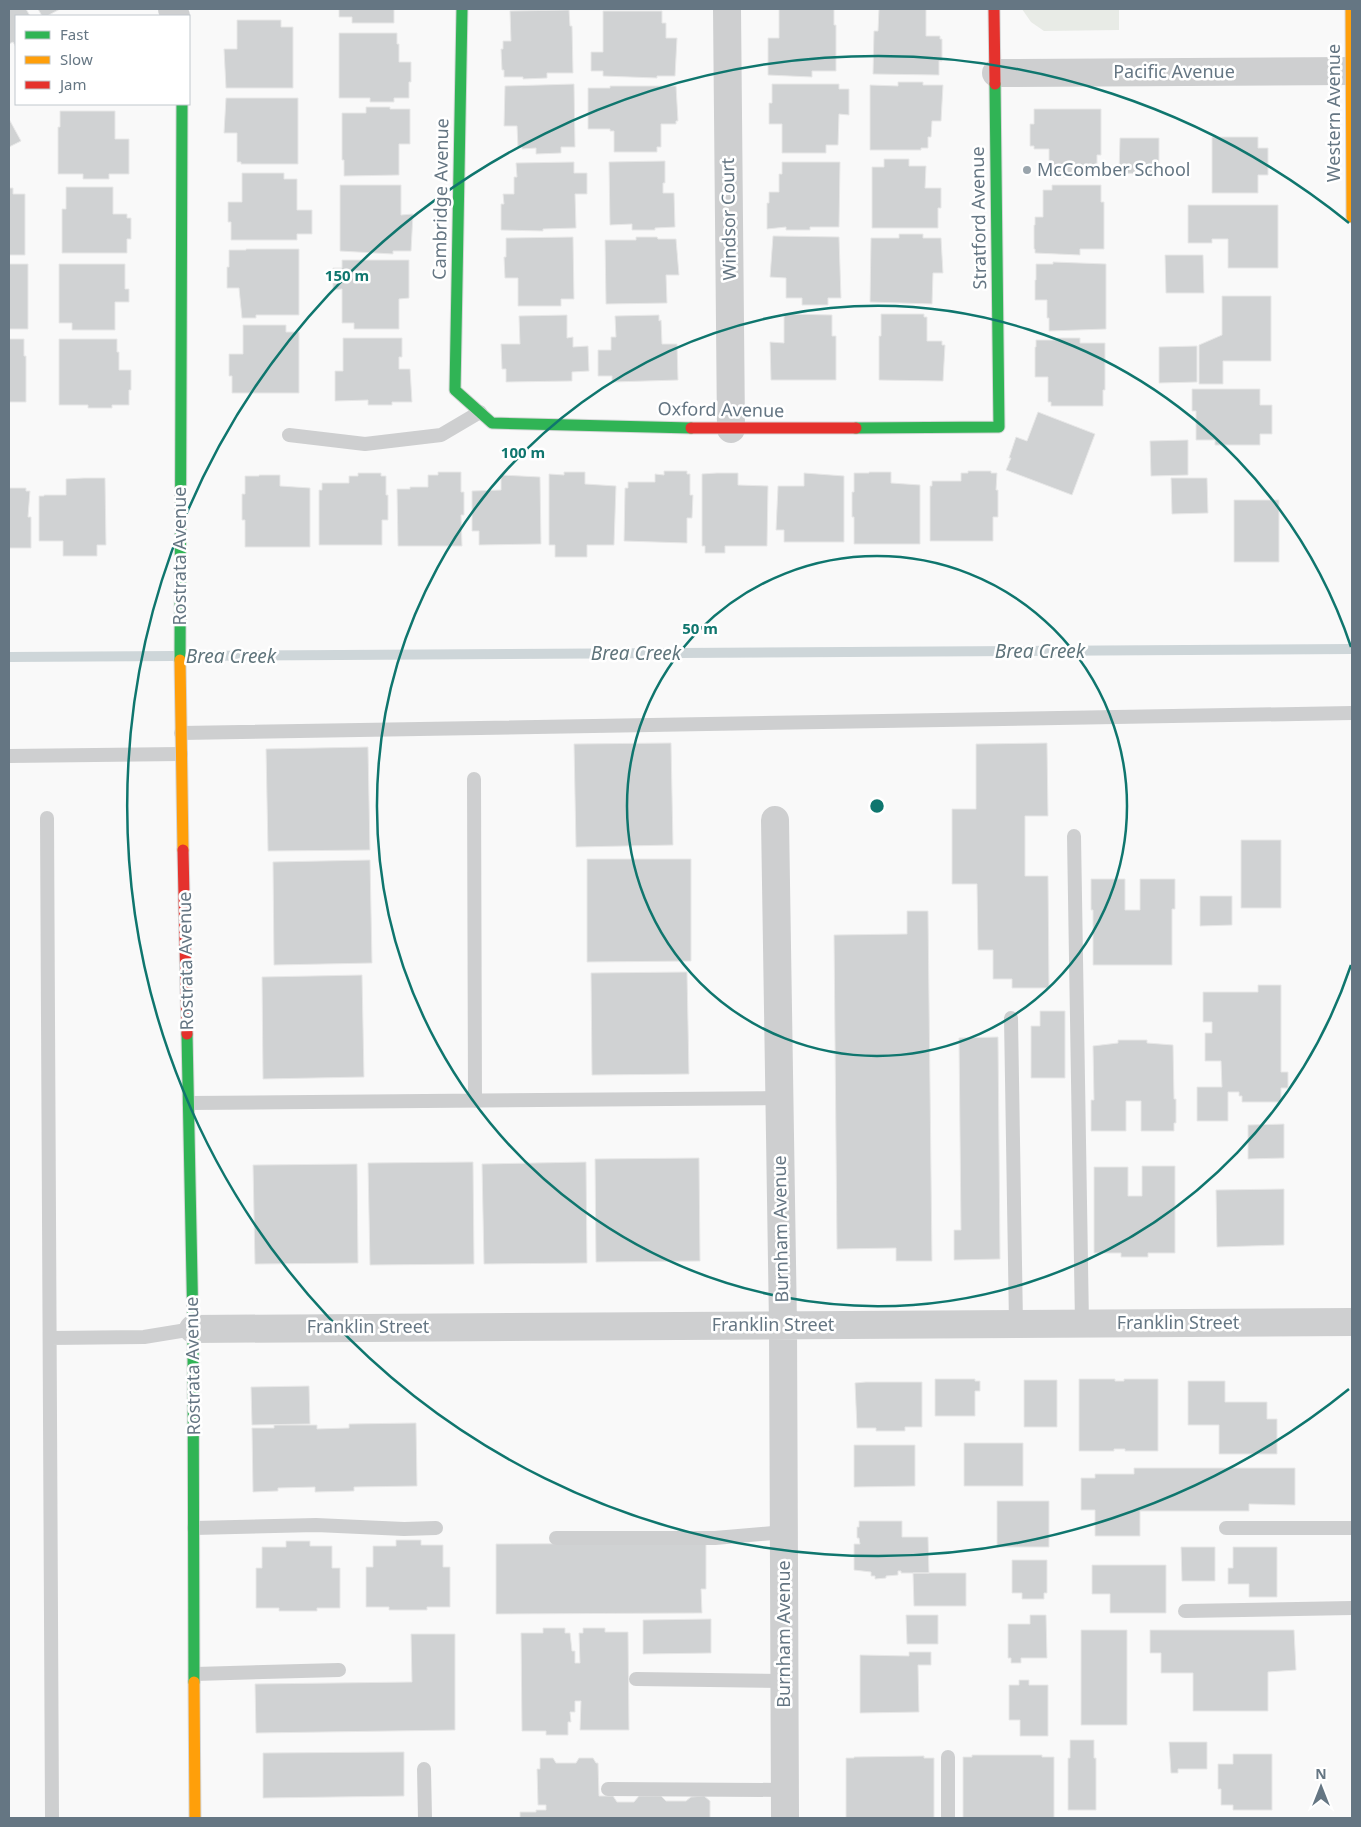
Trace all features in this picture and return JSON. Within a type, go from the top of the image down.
[{"type":"street","name":"Cambridge Avenue","points":[[455,390],[462,9]]},
{"type":"street","name":"Windsor Court","points":[[727,9],[731,428]]},
{"type":"street","name":"Stratford Avenue","points":[[994,9],[999,427]]},
{"type":"street","name":"Western Avenue","points":[[1351,9],[1352,217]]},
{"type":"street","name":"Pacific Avenue","points":[[996,73],[1352,71]]},
{"type":"street","name":"Rostrata Avenue","points":[[182,105],[181,730],[194,1329],[196,1818]]},
{"type":"street","name":"Oxford Avenue","points":[[455,390],[492,423],[731,428],[999,427]]},
{"type":"street","name":"Burnham Avenue","points":[[775,820],[783,1325],[785,1818]]},
{"type":"street","name":"Franklin Street","points":[[194,1329],[1352,1322]]},
{"type":"lane","points":[[289,435],[365,444],[441,435],[480,412]]},
{"type":"lane","points":[[181,730],[1352,713]]},
{"type":"lane","points":[[9,756],[182,754]]},
{"type":"lane","points":[[474,779],[475,1101]]},
{"type":"lane","points":[[47,818],[52,1818]]},
{"type":"lane","points":[[1074,836],[1082,1324]]},
{"type":"lane","points":[[1011,1018],[1016,1324]]},
{"type":"lane","points":[[189,1103],[779,1098]]},
{"type":"lane","points":[[50,1338],[144,1337],[194,1329]]},
{"type":"lane","points":[[194,1528],[316,1525],[404,1529],[436,1528]]},
{"type":"lane","points":[[1226,1528],[1352,1528]]},
{"type":"lane","points":[[556,1538],[715,1538],[784,1532]]},
{"type":"lane","points":[[1184,1611],[1352,1608]]},
{"type":"lane","points":[[195,1674],[339,1670]]},
{"type":"lane","points":[[636,1679],[784,1681]]},
{"type":"lane","points":[[948,1757],[948,1818]]},
{"type":"lane","points":[[424,1769],[425,1818]]},
{"type":"lane","points":[[608,1789],[785,1790]]},
{"type":"shaded area","points":[[1022,9],[1119,9],[1119,30],[1044,31],[1031,22]]},
{"type":"building","points":[[9,9],[26,9],[29,15],[15,15],[15,45],[13,42],[9,44]]},
{"type":"building","points":[[38,9],[60,9],[49,15],[41,15]]},
{"type":"building","points":[[339,9],[394,9],[394,23],[352,23],[352,17],[339,17]]},
{"type":"building","points":[[779,9],[834,9],[836,71],[812,71],[812,77],[768,75],[768,38],[779,38]]},
{"type":"building","points":[[879,9],[926,9],[926,36],[940,36],[940,39],[942,39],[942,61],[939,61],[939,75],[873,74],[874,31],[878,31]]},
{"type":"building","points":[[569,10],[570,26],[572,26],[573,73],[547,73],[547,78],[523,79],[523,77],[504,77],[501,49],[503,49],[503,41],[511,41],[510,11]]},
{"type":"building","points":[[603,11],[662,11],[662,23],[666,23],[666,38],[677,38],[675,76],[657,76],[657,78],[603,76],[603,71],[591,71],[591,52],[603,52]]},
{"type":"building","points":[[237,20],[281,20],[281,27],[293,27],[293,88],[226,88],[224,49],[237,49]]},
{"type":"building","points":[[339,33],[397,33],[399,62],[411,62],[409,98],[394,98],[394,102],[370,102],[370,98],[339,98]]},
{"type":"building","points":[[898,82],[923,82],[923,85],[943,85],[941,121],[932,121],[931,137],[928,137],[928,148],[921,148],[921,150],[870,150],[870,85],[898,86]]},
{"type":"building","points":[[574,84],[575,147],[561,147],[561,153],[536,154],[536,148],[522,149],[522,147],[518,147],[517,126],[504,126],[505,86]]},
{"type":"building","points":[[772,84],[839,84],[839,89],[849,89],[849,115],[839,114],[838,145],[826,145],[826,153],[782,153],[782,124],[769,124],[769,103],[772,103]]},
{"type":"building","points":[[610,86],[676,86],[678,121],[676,121],[676,124],[661,124],[661,147],[657,147],[657,152],[614,152],[614,131],[610,131],[610,129],[588,129],[588,88],[610,88]]},
{"type":"building","points":[[226,98],[298,98],[298,164],[241,164],[241,162],[237,162],[237,133],[224,133]]},
{"type":"building","points":[[366,107],[410,109],[410,144],[399,144],[399,175],[344,176],[342,113],[366,113]]},
{"type":"building","points":[[1034,109],[1101,109],[1101,155],[1097,155],[1097,177],[1054,177],[1054,175],[1049,175],[1049,149],[1034,149],[1034,146],[1030,146],[1030,124],[1034,124]]},
{"type":"building","points":[[60,111],[115,111],[115,139],[129,139],[129,174],[109,174],[109,179],[83,179],[83,174],[58,174]]},
{"type":"building","points":[[9,119],[21,141],[9,147]]},
{"type":"building","points":[[1212,137],[1258,137],[1258,148],[1268,148],[1268,175],[1258,175],[1258,193],[1212,193]]},
{"type":"building","points":[[1120,138],[1159,138],[1159,174],[1119,173]]},
{"type":"building","points":[[884,159],[909,159],[909,166],[926,166],[925,188],[941,188],[938,228],[872,228],[872,167],[884,167]]},
{"type":"building","points":[[665,161],[663,193],[674,193],[675,227],[655,228],[655,230],[632,230],[632,224],[610,225],[609,162]]},
{"type":"building","points":[[574,162],[574,173],[587,173],[587,194],[575,194],[576,228],[543,229],[543,231],[501,230],[501,204],[504,204],[503,194],[514,194],[514,177],[517,177],[516,163]]},
{"type":"building","points":[[782,162],[840,162],[839,227],[810,227],[810,230],[786,230],[786,227],[767,229],[769,192],[779,192],[779,174],[782,174]]},
{"type":"building","points":[[242,173],[284,173],[284,179],[297,179],[297,210],[312,210],[312,234],[297,234],[297,240],[231,240],[231,222],[228,222],[228,202],[242,202]]},
{"type":"building","points":[[340,185],[401,185],[401,215],[413,214],[411,251],[393,251],[393,254],[340,251]]},
{"type":"building","points":[[1052,185],[1101,185],[1101,202],[1104,202],[1104,249],[1080,249],[1080,255],[1035,253],[1035,217],[1043,217],[1043,190],[1052,190]]},
{"type":"building","points":[[66,187],[113,187],[113,214],[127,214],[127,218],[131,218],[131,239],[127,239],[127,253],[62,253],[62,209],[66,209]]},
{"type":"building","points":[[9,188],[13,188],[13,194],[25,194],[25,255],[9,255]]},
{"type":"building","points":[[1188,205],[1278,205],[1278,268],[1228,268],[1228,239],[1212,239],[1212,243],[1188,243]]},
{"type":"building","points":[[899,234],[923,234],[923,238],[941,238],[943,273],[933,273],[932,304],[870,302],[871,238],[899,238]]},
{"type":"building","points":[[773,236],[839,237],[841,298],[828,298],[828,305],[802,305],[802,298],[786,298],[786,278],[770,277]]},
{"type":"building","points":[[573,237],[574,299],[561,299],[561,306],[518,306],[518,278],[505,278],[504,257],[506,257],[506,238]]},
{"type":"building","points":[[636,237],[676,239],[679,275],[666,275],[667,303],[606,304],[605,240],[636,240]]},
{"type":"building","points":[[299,249],[299,315],[256,315],[256,318],[242,318],[239,288],[227,288],[227,267],[229,267],[229,250]]},
{"type":"building","points":[[1165,255],[1203,255],[1204,293],[1166,293]]},
{"type":"building","points":[[342,260],[409,260],[409,298],[399,299],[399,329],[354,329],[354,323],[342,323],[342,289],[333,290],[333,268],[342,268]]},
{"type":"building","points":[[1053,262],[1106,264],[1106,329],[1049,331],[1047,300],[1035,300],[1035,280],[1036,264],[1053,264]]},
{"type":"building","points":[[9,264],[28,264],[28,329],[9,329]]},
{"type":"building","points":[[59,264],[125,264],[125,289],[129,289],[129,302],[115,302],[115,330],[72,330],[72,323],[59,323]]},
{"type":"building","points":[[1222,296],[1271,296],[1271,361],[1223,361],[1223,384],[1199,384],[1199,345],[1222,335]]},
{"type":"building","points":[[784,314],[832,315],[832,336],[836,336],[836,380],[771,380],[770,342],[784,343]]},
{"type":"building","points":[[881,314],[924,314],[924,317],[927,317],[927,341],[942,341],[942,345],[945,345],[943,381],[879,380]]},
{"type":"building","points":[[567,315],[567,338],[573,337],[573,347],[588,346],[589,371],[572,372],[572,381],[506,382],[506,369],[502,369],[501,344],[520,344],[519,316]]},
{"type":"building","points":[[659,315],[662,344],[677,344],[678,380],[612,382],[612,376],[598,376],[598,350],[611,350],[611,337],[616,337],[615,316]]},
{"type":"building","points":[[243,325],[286,325],[286,332],[299,332],[299,393],[232,393],[232,376],[229,376],[229,354],[243,354]]},
{"type":"building","points":[[343,338],[402,338],[402,357],[399,357],[399,369],[410,369],[412,402],[392,402],[392,405],[368,405],[368,400],[335,401],[335,371],[343,371]]},
{"type":"building","points":[[1057,338],[1080,338],[1080,343],[1105,343],[1103,406],[1051,406],[1051,402],[1048,402],[1048,377],[1035,377],[1035,347],[1036,340],[1057,340]]},
{"type":"building","points":[[9,339],[24,339],[26,402],[9,402]]},
{"type":"building","points":[[59,339],[117,339],[119,370],[131,370],[129,405],[112,405],[112,408],[88,408],[88,405],[59,405]]},
{"type":"building","points":[[1197,346],[1197,382],[1159,383],[1159,347]]},
{"type":"building","points":[[1192,389],[1260,389],[1260,405],[1272,405],[1272,434],[1260,434],[1260,445],[1215,445],[1215,440],[1196,440],[1196,411],[1192,411]]},
{"type":"building","points":[[1038,412],[1095,434],[1072,495],[1006,470],[1016,437],[1027,441]]},
{"type":"building","points":[[1188,440],[1188,475],[1151,476],[1150,441]]},
{"type":"building","points":[[664,471],[687,471],[687,474],[690,474],[690,495],[693,495],[692,518],[687,518],[687,543],[624,541],[625,488],[628,488],[628,482],[655,482],[655,474],[664,475]]},
{"type":"building","points":[[968,471],[991,471],[991,473],[997,473],[998,517],[993,517],[993,541],[930,541],[930,486],[932,486],[932,481],[961,481],[961,473],[968,473]]},
{"type":"building","points":[[438,472],[461,472],[461,492],[464,492],[464,515],[461,515],[462,546],[398,546],[397,489],[428,487],[428,475],[438,475]]},
{"type":"building","points":[[564,472],[585,472],[585,484],[616,486],[614,545],[587,545],[587,557],[555,557],[555,545],[549,545],[549,474],[564,475]]},
{"type":"building","points":[[891,472],[891,483],[920,485],[920,544],[854,544],[852,492],[854,492],[854,473]]},
{"type":"building","points":[[358,473],[381,473],[381,476],[386,476],[388,520],[382,520],[382,545],[319,545],[319,490],[322,490],[322,483],[349,483],[349,476],[358,476]]},
{"type":"building","points":[[738,473],[738,485],[768,486],[767,546],[725,546],[725,553],[705,553],[705,546],[702,546],[702,474]]},
{"type":"building","points":[[804,473],[844,476],[844,542],[784,542],[784,530],[776,530],[778,486],[804,486]]},
{"type":"building","points":[[280,475],[280,486],[310,488],[310,547],[245,547],[245,520],[242,520],[242,494],[245,494],[245,476]]},
{"type":"building","points":[[501,475],[540,477],[541,544],[479,545],[479,531],[472,531],[472,491],[501,490]]},
{"type":"building","points":[[105,478],[106,545],[97,545],[97,556],[63,556],[63,541],[39,541],[39,496],[66,495],[66,479]]},
{"type":"building","points":[[1171,478],[1207,478],[1208,513],[1172,514]]},
{"type":"building","points":[[9,488],[26,488],[26,491],[30,491],[28,517],[31,517],[31,548],[9,548]]},
{"type":"building","points":[[1234,500],[1279,500],[1279,562],[1234,562]]},
{"type":"building","points":[[671,743],[673,845],[576,847],[574,744]]},
{"type":"building","points":[[1047,743],[1048,816],[1025,816],[1025,876],[1048,876],[1049,988],[1012,988],[1012,979],[993,979],[993,950],[978,950],[977,884],[952,884],[952,809],[976,809],[976,744]]},
{"type":"building","points":[[368,747],[370,850],[268,851],[266,749]]},
{"type":"building","points":[[1241,840],[1281,840],[1281,908],[1241,908]]},
{"type":"building","points":[[587,859],[691,859],[691,961],[587,962]]},
{"type":"building","points":[[370,860],[372,963],[274,965],[273,862]]},
{"type":"building","points":[[1091,879],[1125,879],[1125,910],[1140,910],[1140,879],[1175,879],[1175,909],[1172,909],[1172,965],[1093,965]]},
{"type":"building","points":[[1200,896],[1232,896],[1232,925],[1200,926]]},
{"type":"building","points":[[907,911],[928,911],[932,1261],[896,1261],[896,1248],[837,1249],[834,935],[907,934]]},
{"type":"building","points":[[687,972],[689,1074],[592,1075],[591,973]]},
{"type":"building","points":[[362,975],[364,1077],[263,1079],[262,977]]},
{"type":"building","points":[[1258,985],[1281,985],[1281,1072],[1288,1072],[1288,1088],[1281,1088],[1281,1102],[1242,1102],[1242,1096],[1239,1096],[1239,1092],[1228,1092],[1228,1121],[1197,1121],[1197,1087],[1222,1087],[1221,1061],[1205,1061],[1205,1033],[1212,1033],[1212,1022],[1203,1022],[1203,992],[1258,992]]},
{"type":"building","points":[[1040,1011],[1065,1011],[1065,1078],[1031,1078],[1031,1026],[1040,1026]]},
{"type":"building","points":[[998,1037],[1000,1259],[954,1260],[954,1230],[961,1230],[959,1038]]},
{"type":"building","points":[[1118,1040],[1147,1040],[1147,1043],[1173,1045],[1174,1099],[1176,1099],[1174,1131],[1141,1131],[1141,1101],[1126,1101],[1126,1131],[1091,1131],[1091,1100],[1094,1100],[1093,1046],[1118,1043]]},
{"type":"building","points":[[1284,1124],[1284,1158],[1248,1159],[1248,1125]]},
{"type":"building","points":[[699,1158],[700,1261],[596,1262],[595,1159]]},
{"type":"building","points":[[473,1162],[474,1264],[370,1265],[368,1163]]},
{"type":"building","points":[[586,1162],[587,1263],[484,1264],[482,1164]]},
{"type":"building","points":[[357,1164],[358,1263],[255,1264],[253,1165]]},
{"type":"building","points":[[1142,1166],[1175,1166],[1175,1253],[1148,1253],[1148,1257],[1121,1257],[1121,1253],[1094,1253],[1094,1167],[1128,1167],[1128,1196],[1142,1196]]},
{"type":"building","points":[[1284,1189],[1284,1245],[1217,1247],[1216,1190]]},
{"type":"building","points":[[935,1379],[975,1379],[975,1381],[980,1381],[980,1391],[975,1391],[975,1416],[935,1416]]},
{"type":"building","points":[[1079,1379],[1115,1379],[1115,1381],[1124,1381],[1124,1379],[1158,1379],[1158,1451],[1114,1449],[1114,1451],[1079,1451]]},
{"type":"building","points":[[1024,1380],[1057,1380],[1057,1427],[1024,1427]]},
{"type":"building","points":[[1188,1381],[1225,1381],[1225,1402],[1267,1402],[1267,1419],[1277,1419],[1277,1454],[1219,1454],[1219,1425],[1188,1425]]},
{"type":"building","points":[[922,1382],[922,1427],[905,1427],[905,1431],[876,1431],[876,1428],[857,1428],[855,1383]]},
{"type":"building","points":[[309,1386],[310,1424],[252,1425],[251,1387]]},
{"type":"building","points":[[416,1423],[417,1486],[354,1487],[354,1491],[315,1492],[315,1487],[278,1488],[278,1491],[253,1492],[252,1428],[274,1428],[274,1425],[317,1425],[317,1429],[349,1428],[349,1424]]},
{"type":"building","points":[[964,1443],[1023,1443],[1023,1486],[964,1486]]},
{"type":"building","points":[[854,1445],[915,1445],[915,1486],[854,1487]]},
{"type":"building","points":[[1134,1468],[1295,1468],[1295,1505],[1249,1504],[1249,1511],[1140,1511],[1140,1536],[1095,1536],[1095,1510],[1081,1510],[1081,1478],[1095,1478],[1095,1474],[1134,1474]]},
{"type":"building","points":[[997,1501],[1049,1501],[1049,1547],[997,1547]]},
{"type":"building","points":[[859,1521],[902,1521],[902,1537],[928,1537],[929,1573],[901,1573],[901,1571],[898,1571],[898,1575],[875,1579],[875,1576],[871,1576],[871,1572],[854,1570],[854,1544],[860,1544],[859,1538],[857,1538]]},
{"type":"building","points":[[396,1540],[421,1540],[421,1545],[443,1545],[443,1567],[450,1567],[450,1607],[427,1607],[427,1610],[389,1610],[389,1607],[366,1607],[366,1567],[373,1567],[373,1546],[396,1546]]},
{"type":"building","points":[[286,1541],[310,1541],[310,1546],[332,1546],[332,1568],[340,1568],[340,1608],[317,1608],[317,1611],[279,1611],[279,1608],[256,1608],[256,1568],[262,1568],[262,1547],[286,1547]]},
{"type":"building","points":[[706,1543],[706,1589],[701,1589],[702,1613],[496,1614],[496,1544]]},
{"type":"building","points":[[1181,1547],[1215,1547],[1215,1581],[1182,1581]]},
{"type":"building","points":[[1233,1547],[1277,1547],[1277,1597],[1249,1597],[1249,1584],[1228,1584],[1228,1568],[1233,1568]]},
{"type":"building","points":[[1012,1560],[1047,1560],[1047,1593],[1044,1593],[1044,1599],[1022,1599],[1022,1593],[1012,1593]]},
{"type":"building","points":[[1092,1565],[1166,1565],[1166,1613],[1110,1613],[1110,1594],[1092,1594]]},
{"type":"building","points":[[913,1573],[966,1573],[966,1606],[914,1606]]},
{"type":"building","points":[[906,1615],[938,1615],[938,1644],[907,1644]]},
{"type":"building","points":[[1030,1615],[1046,1615],[1047,1658],[1021,1658],[1021,1663],[1011,1663],[1011,1658],[1008,1658],[1008,1624],[1030,1624]]},
{"type":"building","points":[[711,1619],[711,1653],[643,1654],[643,1620]]},
{"type":"building","points":[[543,1628],[565,1628],[565,1633],[570,1633],[572,1651],[575,1651],[575,1663],[580,1663],[579,1633],[583,1633],[583,1628],[605,1628],[605,1632],[628,1632],[629,1730],[580,1730],[581,1701],[575,1701],[575,1712],[570,1712],[571,1722],[568,1722],[568,1735],[546,1735],[546,1731],[522,1731],[521,1633],[543,1633]]},
{"type":"building","points":[[1081,1630],[1127,1630],[1127,1725],[1081,1725]]},
{"type":"building","points":[[1150,1630],[1294,1630],[1296,1670],[1268,1672],[1268,1711],[1193,1711],[1193,1673],[1161,1673],[1161,1653],[1150,1653]]},
{"type":"building","points":[[411,1634],[455,1634],[455,1730],[256,1733],[255,1684],[412,1682]]},
{"type":"building","points":[[909,1652],[931,1652],[931,1665],[918,1665],[919,1712],[860,1713],[860,1655],[909,1656]]},
{"type":"building","points":[[1019,1680],[1029,1680],[1029,1685],[1048,1685],[1048,1736],[1020,1736],[1020,1720],[1009,1720],[1009,1685],[1019,1685]]},
{"type":"building","points":[[1070,1740],[1094,1740],[1096,1810],[1068,1810]]},
{"type":"building","points":[[1169,1742],[1207,1742],[1207,1769],[1178,1769],[1178,1773],[1171,1773]]},
{"type":"building","points":[[404,1752],[404,1796],[263,1798],[263,1753]]},
{"type":"building","points":[[1233,1754],[1272,1754],[1272,1810],[1233,1810],[1233,1805],[1221,1805],[1221,1789],[1218,1789],[1218,1764],[1233,1764]]},
{"type":"building","points":[[972,1755],[1042,1755],[1042,1757],[1054,1757],[1054,1818],[963,1818],[963,1757],[972,1757]]},
{"type":"building","points":[[924,1756],[924,1758],[934,1758],[934,1818],[846,1818],[846,1758]]},
{"type":"building","points":[[540,1758],[553,1758],[556,1763],[576,1763],[579,1758],[593,1758],[598,1763],[599,1796],[613,1796],[617,1802],[634,1802],[639,1796],[661,1796],[666,1801],[686,1801],[691,1797],[704,1796],[710,1801],[710,1818],[520,1818],[520,1812],[546,1810],[546,1805],[538,1805],[537,1769],[540,1769]]},
{"type":"waterway","name":"Brea Creek","points":[[9,657],[1352,649]]},
{"type":"traffic: fast","points":[[462,9],[455,390],[492,423],[691,428]]},
{"type":"traffic: fast","points":[[856,428],[999,427],[995,84]]},
{"type":"traffic: fast","points":[[180,660],[182,105]]},
{"type":"traffic: fast","points":[[187,1034],[193,1329],[194,1682]]},
{"type":"traffic: slow","points":[[1351,9],[1352,217]]},
{"type":"traffic: slow","points":[[180,660],[183,850]]},
{"type":"traffic: slow","points":[[194,1682],[195,1818]]},
{"type":"traffic: jam","points":[[994,9],[995,84]]},
{"type":"traffic: jam","points":[[691,428],[856,428]]},
{"type":"traffic: jam","points":[[183,850],[187,1034]]},
{"type":"place","name":"McComber School","points":[[1027,170]]}]
